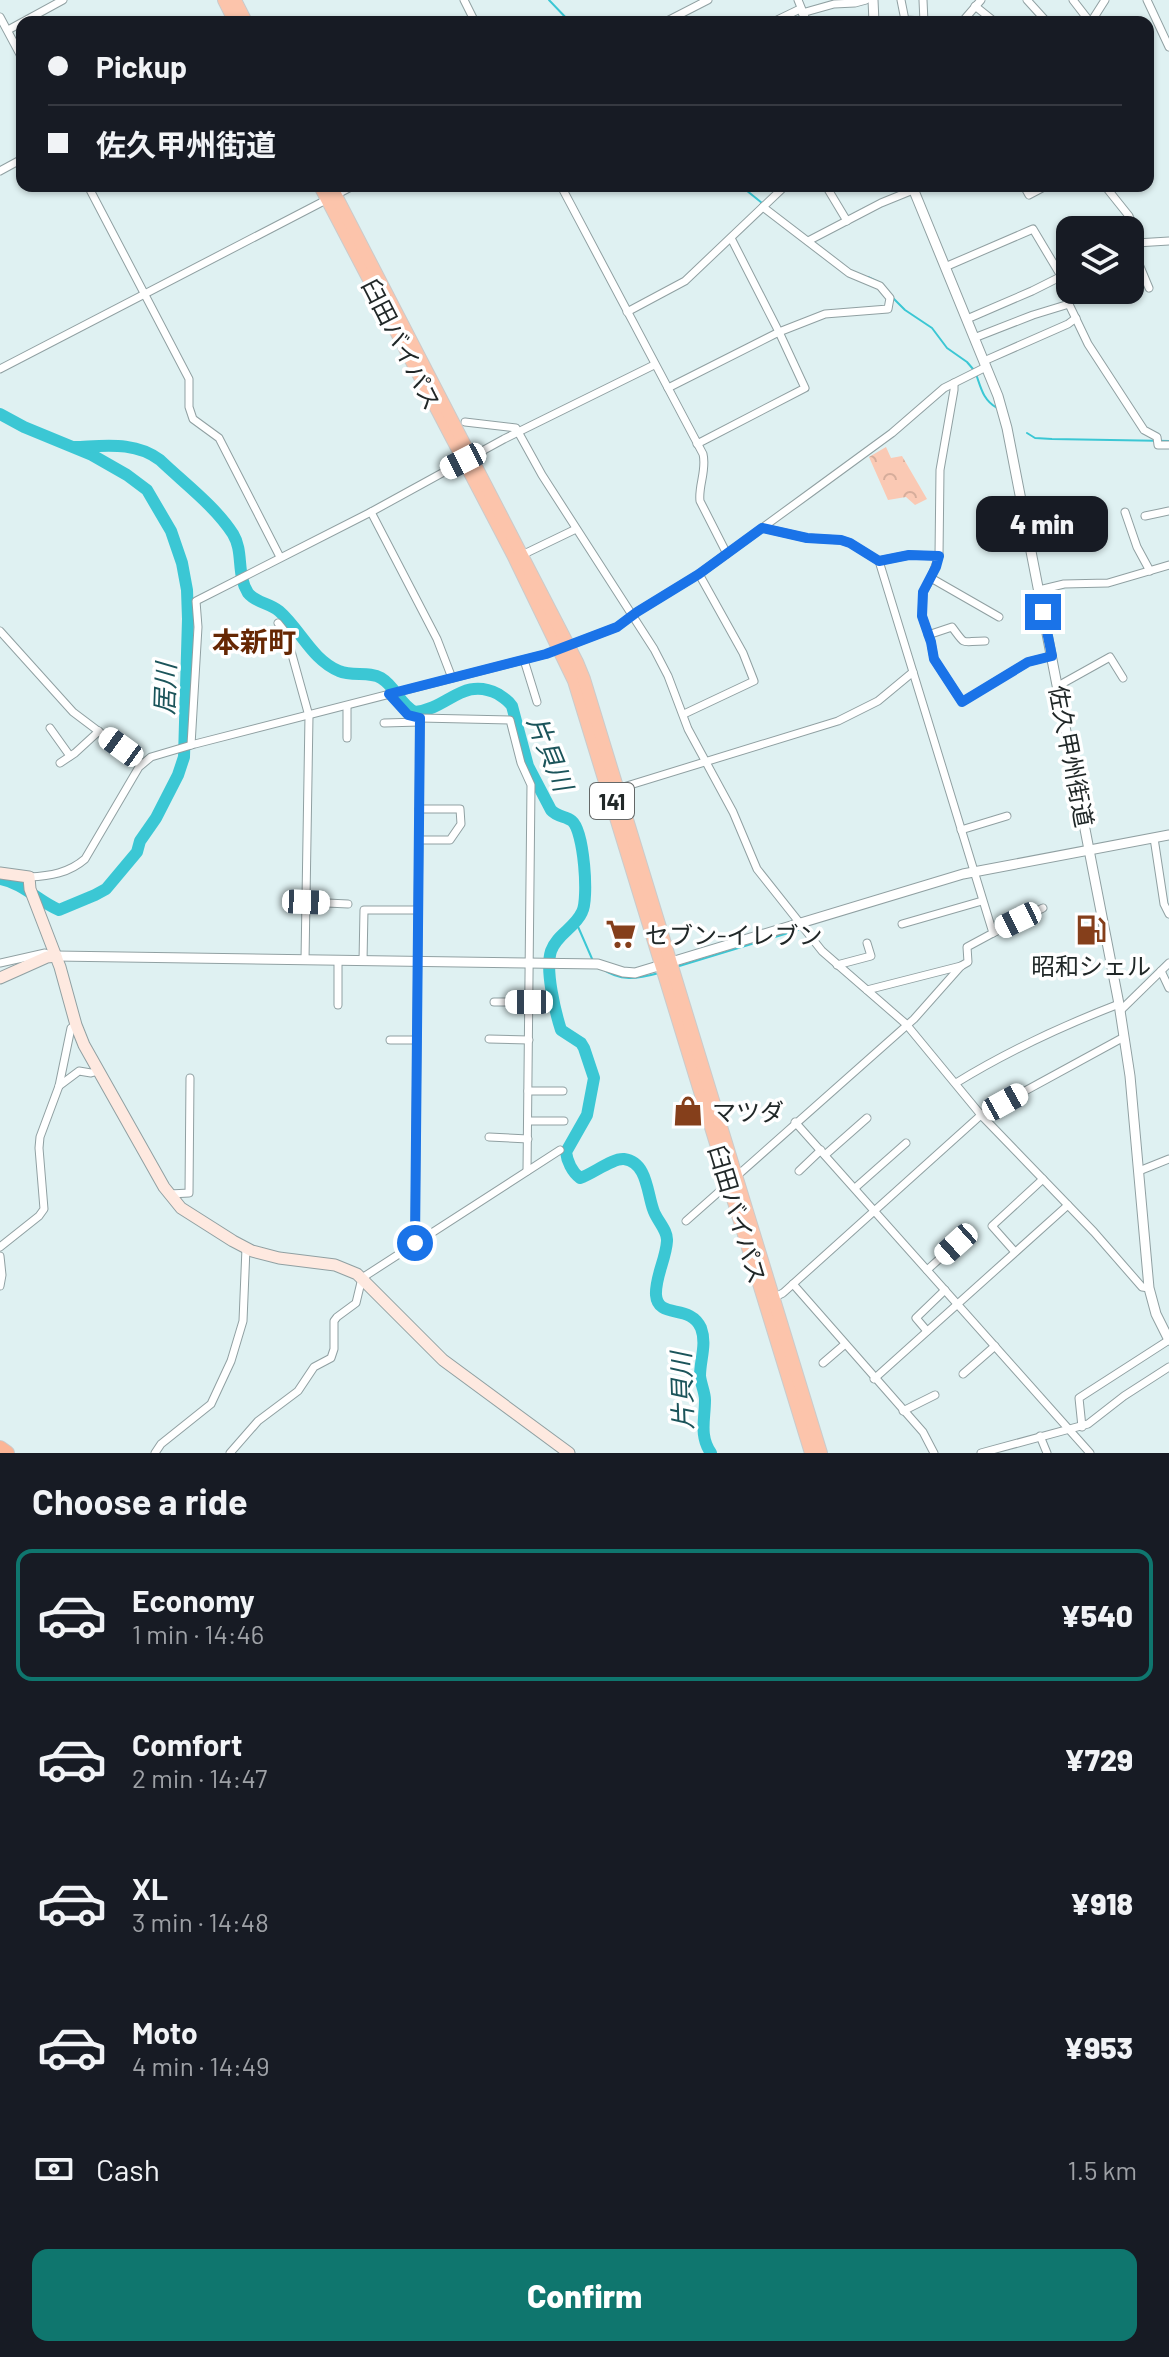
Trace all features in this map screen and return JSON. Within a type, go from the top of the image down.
[{"type":"highway","name":"臼田バイパス","points":[[331,193],[564,648],[584,679],[666,964]]},
{"type":"highway","name":"臼田バイパス","points":[[468,459],[522,555],[564,648],[732,1179],[811,1453]]},
{"type":"highway","name":"臼田バイパス","points":[[732,1179],[821,1453]]},
{"type":"highway","points":[[0,1448],[7,1453]]},
{"type":"main road","points":[[0,873],[31,888],[52,956],[66,983],[76,1025],[98,1071],[169,1194],[196,1219],[246,1248],[270,1256],[345,1268],[362,1278],[443,1360],[569,1453]]},
{"type":"main road","points":[[0,978],[52,956]]},
{"type":"street","points":[[34,16],[63,0]]},
{"type":"street","points":[[675,16],[698,2],[708,0]]},
{"type":"street","points":[[800,7],[866,0]]},
{"type":"street","points":[[1027,0],[1042,16]]},
{"type":"street","points":[[1073,0],[1085,16]]},
{"type":"street","points":[[1147,0],[1169,47]]},
{"type":"street","points":[[0,17],[16,46]]},
{"type":"street","points":[[8,30],[16,26]]},
{"type":"street","points":[[91,192],[189,379],[189,407],[193,419],[219,438],[280,557]]},
{"type":"street","points":[[564,192],[705,458],[700,501],[727,554]]},
{"type":"street","points":[[627,312],[685,281],[779,192]]},
{"type":"street","points":[[830,192],[847,221]]},
{"type":"street","points":[[809,240],[904,192]]},
{"type":"street","name":"佐久甲州街道","points":[[914,192],[998,396],[1007,428],[1120,1007],[1149,1288],[1156,1314],[1169,1340]]},
{"type":"street","points":[[1110,192],[1129,216]]},
{"type":"street","points":[[0,369],[331,193]]},
{"type":"street","points":[[668,388],[779,332],[825,314],[892,309],[890,298],[880,286],[849,273],[764,206]]},
{"type":"street","points":[[945,267],[1033,229],[1056,268]]},
{"type":"street","points":[[697,444],[805,388],[731,238]]},
{"type":"street","points":[[1144,242],[1169,241]]},
{"type":"street","points":[[1144,277],[1149,288]]},
{"type":"street","points":[[967,319],[1056,279]]},
{"type":"street","points":[[974,338],[1069,304],[1088,344],[1142,427],[1157,441],[1169,445]]},
{"type":"street","points":[[31,888],[74,868],[85,859],[142,764],[151,757],[524,660],[617,627],[727,554],[892,433],[944,388],[1076,318]]},
{"type":"street","points":[[187,746],[198,627],[196,601],[654,365]]},
{"type":"street","points":[[954,383],[940,470],[939,556],[923,592],[921,612],[934,659],[962,702],[1028,662],[1052,656]]},
{"type":"street","points":[[465,422],[514,427],[520,433],[542,475],[654,649],[688,729],[728,801],[757,869],[822,951],[906,1024],[981,1115],[1142,1287],[1149,1288]]},
{"type":"street","points":[[1145,516],[1169,511]]},
{"type":"street","points":[[371,512],[437,639],[452,678]]},
{"type":"street","points":[[1125,512],[1137,547],[1150,571]]},
{"type":"street","points":[[762,528],[807,538],[841,540],[879,561],[993,933]]},
{"type":"street","points":[[522,555],[576,529]]},
{"type":"street","points":[[879,561],[909,555],[939,556]]},
{"type":"street","points":[[1039,590],[1064,584],[1108,583],[1169,565]]},
{"type":"street","points":[[684,714],[754,681],[743,653],[699,574]]},
{"type":"street","points":[[931,578],[999,617]]},
{"type":"street","points":[[278,623],[286,633],[309,716],[305,960]]},
{"type":"street","points":[[928,635],[952,627],[965,643],[985,641]]},
{"type":"street","points":[[0,631],[64,703],[142,764]]},
{"type":"street","points":[[1058,686],[1110,657],[1123,678]]},
{"type":"street","points":[[524,660],[537,702]]},
{"type":"street","points":[[617,789],[838,721],[878,701],[913,672]]},
{"type":"street","points":[[390,694],[408,715],[420,720]]},
{"type":"street","points":[[347,706],[347,738]]},
{"type":"street","points":[[415,1243],[420,720]]},
{"type":"street","points":[[384,723],[510,720],[521,763],[531,785],[527,1171]]},
{"type":"street","points":[[50,728],[70,756]]},
{"type":"street","points":[[60,763],[99,731]]},
{"type":"street","points":[[419,809],[460,809],[461,824],[450,840],[419,840]]},
{"type":"street","points":[[961,830],[1007,816]]},
{"type":"street","points":[[0,963],[45,953],[52,956],[598,964],[630,973],[974,872],[1169,835]]},
{"type":"street","points":[[1154,838],[1165,907],[1169,914]]},
{"type":"street","points":[[902,924],[982,901]]},
{"type":"street","points":[[306,902],[348,904]]},
{"type":"street","points":[[867,990],[961,966],[968,962],[967,947],[970,944],[1043,908]]},
{"type":"street","points":[[363,961],[364,910],[418,910]]},
{"type":"street","points":[[837,965],[871,956],[867,943]]},
{"type":"street","points":[[338,960],[338,1005]]},
{"type":"street","points":[[956,1083],[1055,1029],[1120,1007],[1169,963]]},
{"type":"street","points":[[686,1221],[914,1019],[961,966]]},
{"type":"street","points":[[1161,971],[1169,988]]},
{"type":"street","points":[[494,1002],[529,1002]]},
{"type":"street","points":[[0,1247],[44,1209],[40,1141],[59,1086],[71,1028],[76,1025]]},
{"type":"street","points":[[773,1298],[793,1284],[981,1115],[1124,1037]]},
{"type":"street","points":[[489,1039],[529,1040]]},
{"type":"street","points":[[390,1040],[416,1040]]},
{"type":"street","points":[[59,1086],[79,1071],[98,1071]]},
{"type":"street","points":[[169,1194],[189,1193],[190,1078]]},
{"type":"street","points":[[528,1091],[563,1091]]},
{"type":"street","points":[[799,1171],[867,1118]]},
{"type":"street","points":[[528,1121],[564,1121]]},
{"type":"street","points":[[795,1122],[1090,1453]]},
{"type":"street","points":[[489,1137],[528,1139]]},
{"type":"street","points":[[855,1188],[906,1143]]},
{"type":"street","points":[[230,1453],[258,1421],[298,1391],[314,1367],[331,1358],[334,1321],[356,1303],[362,1278],[560,1150]]},
{"type":"street","points":[[1139,1171],[1169,1159]]},
{"type":"street","points":[[1015,1252],[992,1226],[1043,1179]]},
{"type":"street","points":[[874,1379],[1068,1205]]},
{"type":"street","points":[[927,1270],[956,1244]]},
{"type":"street","points":[[155,1453],[161,1444],[211,1404],[231,1361],[243,1321],[246,1248]]},
{"type":"street","points":[[0,1256],[0,1286]]},
{"type":"street","points":[[793,1284],[928,1439],[934,1453]]},
{"type":"street","points":[[927,1331],[916,1318],[945,1290]]},
{"type":"street","points":[[1082,1427],[1079,1398],[1169,1340]]},
{"type":"street","points":[[823,1363],[844,1345]]},
{"type":"street","points":[[963,1374],[995,1346]]},
{"type":"street","points":[[981,1453],[1082,1427],[1169,1367]]},
{"type":"street","points":[[903,1411],[935,1395]]},
{"type":"street","points":[[1040,1436],[1047,1453]]},
{"type":"green space","points":[[886,447],[891,458],[902,456],[927,499],[915,505],[906,497],[888,500],[869,457]]},
{"type":"waterway","points":[[549,0],[564,16]]},
{"type":"waterway","points":[[748,192],[762,203]]},
{"type":"waterway","points":[[868,277],[880,283]]},
{"type":"waterway","points":[[892,297],[932,328],[947,348],[973,369]]},
{"type":"waterway","points":[[976,374],[981,389],[997,408]]},
{"type":"waterway","name":"居川","points":[[0,414],[92,455],[147,490],[171,531],[182,563],[188,619],[184,757],[178,775],[140,841],[137,852],[106,889],[59,910],[16,884],[0,879]]},
{"type":"waterway","points":[[1027,433],[1035,438],[1052,439],[1169,441]]},
{"type":"waterway","name":"片貝川","points":[[75,447],[130,447],[160,460],[208,504],[233,534],[248,593],[279,611],[321,660],[330,666],[344,673],[381,678],[415,712],[427,710],[475,689],[498,694],[512,706],[528,766],[551,810],[572,821],[576,827],[584,865],[582,912],[554,945],[549,959],[561,1030],[581,1043],[594,1078],[587,1115],[566,1152],[567,1159],[580,1178],[619,1159],[632,1161],[642,1172],[655,1213],[667,1237],[656,1288],[658,1303],[696,1320],[703,1334],[700,1376],[705,1397],[704,1434],[711,1453]]},
{"type":"waterway","points":[[576,922],[593,961]]},
{"type":"waterway","points":[[676,967],[798,930]]},
{"type":"waterway","points":[[601,968],[615,976],[629,978],[659,973]]},
{"type":"place","name":"昭和シェル","points":[[1091,930]]},
{"type":"place","name":"セブン-イレブン","points":[[621,934]]},
{"type":"place","name":"マツダ","points":[[688,1111]]},
{"type":"district","name":"本新町","points":[[254,641]]},
{"type":"route","points":[[415,1243],[420,718],[408,715],[389,694],[546,654],[617,627],[699,574],[762,528],[807,538],[841,540],[879,561],[909,555],[939,556],[923,592],[921,612],[934,659],[962,702],[1028,662],[1052,656],[1043,612]]}]
